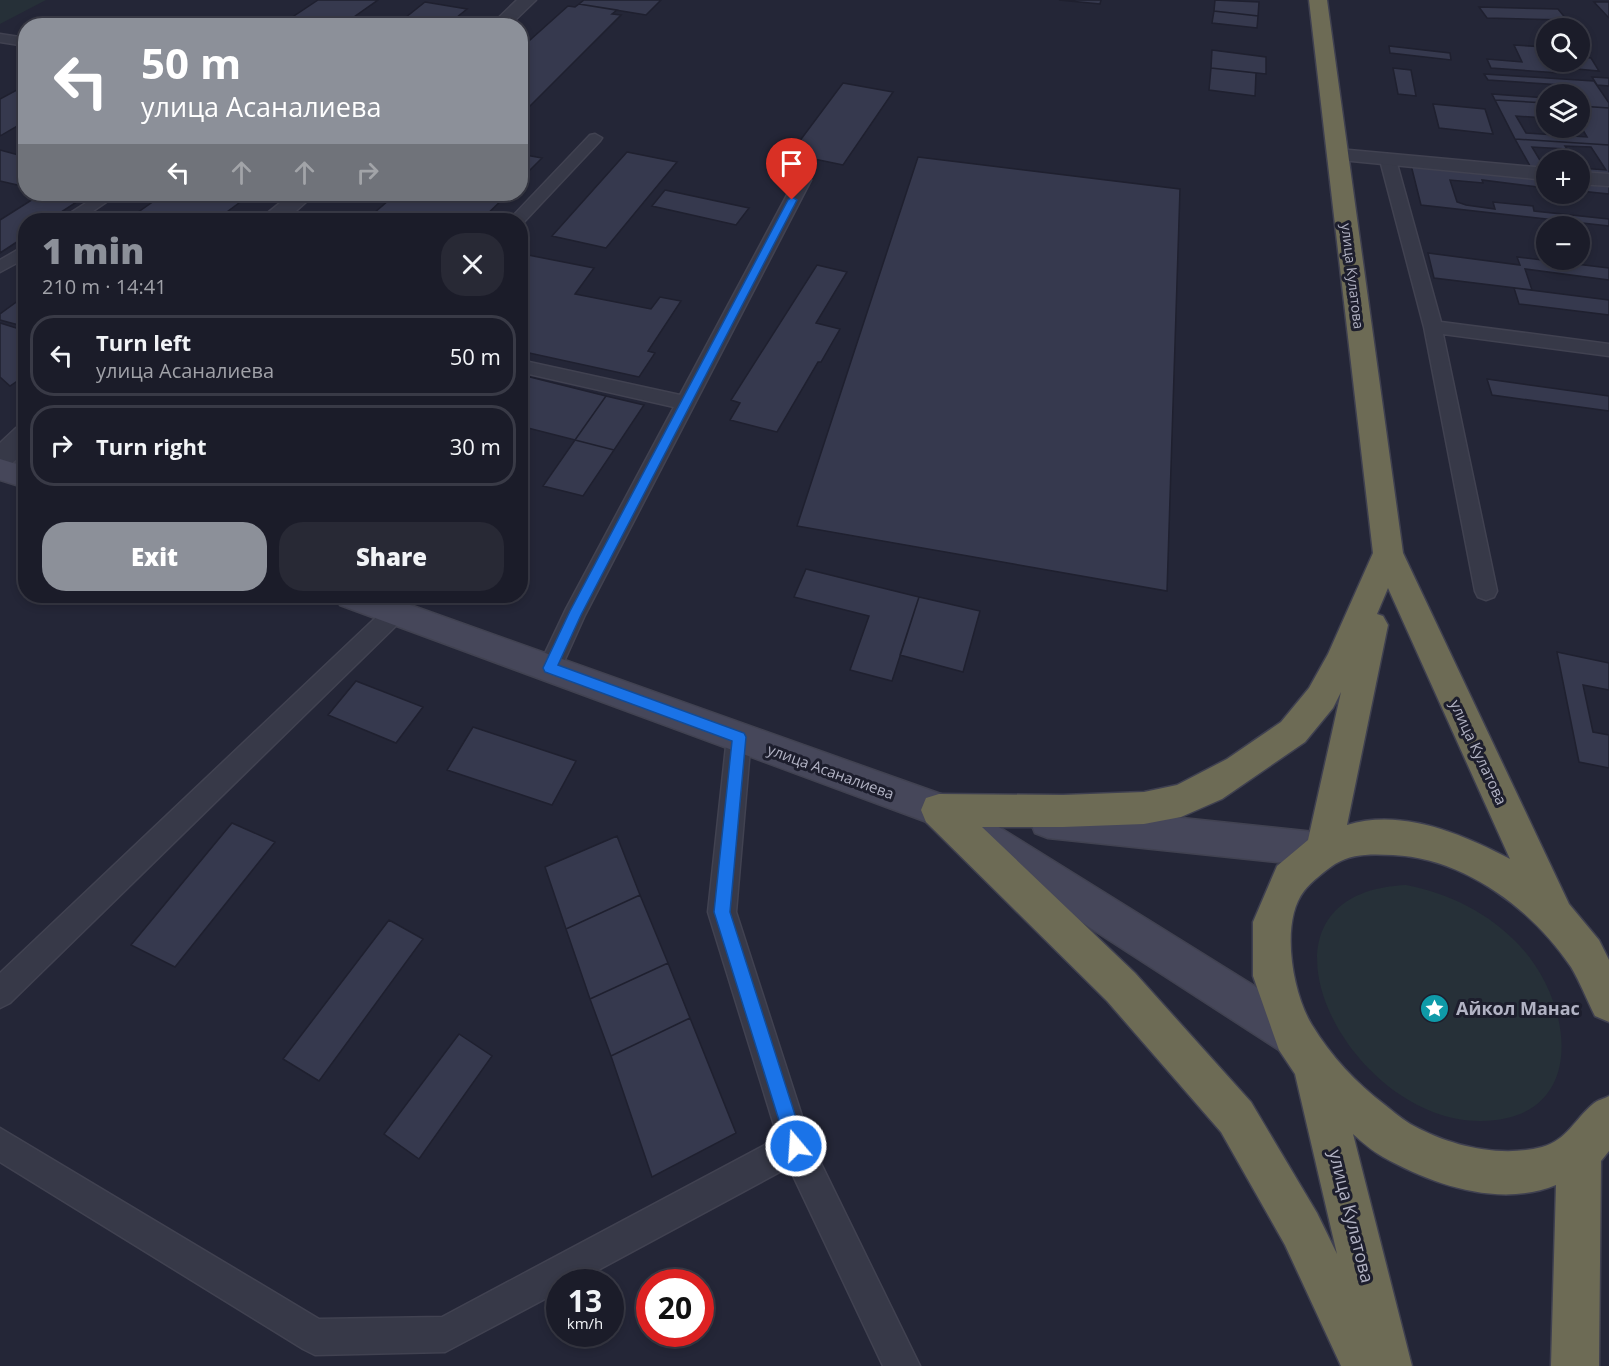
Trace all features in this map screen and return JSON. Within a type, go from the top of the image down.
[{"type":"highway","name":"улица Кулатова","points":[[1318,0],[1388,553],[1555,917]]},
{"type":"highway","name":"улица Кулатова","points":[[1388,553],[1324,850],[1290,879],[1272,922],[1273,976],[1305,1051],[1388,1366]]},
{"type":"highway","points":[[939,810],[1063,811],[1144,808],[1181,801],[1209,788],[1293,732],[1321,698],[1342,659],[1388,553]]},
{"type":"highway","points":[[939,810],[1121,987],[1236,1117],[1301,1228],[1366,1366]]},
{"type":"highway","points":[[1324,850],[1364,837],[1411,839],[1461,853],[1510,879],[1555,917],[1584,954],[1609,1002]]},
{"type":"highway","points":[[1305,1051],[1352,1107],[1397,1141],[1446,1163],[1496,1173],[1542,1169],[1580,1153],[1609,1118]]},
{"type":"highway","points":[[1575,1366],[1580,1153]]},
{"type":"main road","points":[[0,469],[18,475]]},
{"type":"main road","name":"улица Асаналиева","points":[[371,603],[939,810],[1305,1051]]},
{"type":"main road","name":"улица Асаналиева","points":[[939,810],[1324,850]]},
{"type":"street","points":[[507,18],[527,0]]},
{"type":"street","points":[[1338,155],[1536,173]]},
{"type":"street","points":[[1590,179],[1609,180]]},
{"type":"street","points":[[281,213],[296,201]]},
{"type":"street","points":[[0,458],[18,442]]},
{"type":"lane","points":[[0,38],[18,41]]},
{"type":"lane","points":[[524,213],[595,138]]},
{"type":"lane","points":[[1388,160],[1433,327],[1486,591]]},
{"type":"lane","points":[[550,668],[574,615],[803,180]]},
{"type":"lane","points":[[81,213],[99,201]]},
{"type":"lane","points":[[0,267],[18,255]]},
{"type":"lane","points":[[1433,327],[1609,350]]},
{"type":"lane","points":[[528,368],[686,403]]},
{"type":"lane","points":[[0,993],[396,612]]},
{"type":"lane","points":[[739,737],[722,912],[796,1146],[902,1366]]},
{"type":"lane","points":[[0,1144],[315,1337],[446,1334],[796,1146]]},
{"type":"shaded area","points":[[0,0],[46,0],[0,24]]},
{"type":"shaded area","points":[[1406,885],[1453,899],[1495,923],[1520,946],[1538,970],[1552,998],[1560,1027],[1561,1055],[1555,1080],[1540,1101],[1516,1116],[1481,1121],[1432,1111],[1388,1086],[1352,1049],[1327,1006],[1317,963],[1325,925],[1353,897]]},
{"type":"building","points":[[318,0],[378,0],[352,18],[291,18]]},
{"type":"building","points":[[584,0],[661,0],[646,15],[579,4]]},
{"type":"building","points":[[1059,0],[1101,0],[1100,4]]},
{"type":"building","points":[[1215,0],[1259,2],[1258,16],[1214,11]]},
{"type":"building","points":[[425,2],[467,9],[456,18],[405,18]]},
{"type":"building","points":[[1594,2],[1609,2],[1609,18]]},
{"type":"building","points":[[579,4],[617,10],[612,14],[621,15],[528,108],[528,42],[568,6],[575,7]]},
{"type":"building","points":[[1479,7],[1558,9],[1565,18],[1536,19],[1487,18]]},
{"type":"building","points":[[1214,11],[1258,16],[1257,28],[1212,23]]},
{"type":"building","points":[[1514,45],[1536,46],[1536,71],[1491,68],[1487,59],[1522,62]]},
{"type":"building","points":[[1389,46],[1450,53],[1451,60],[1390,53]]},
{"type":"building","points":[[1212,50],[1266,57],[1266,74],[1211,68]]},
{"type":"building","points":[[1590,58],[1591,58],[1599,71],[1590,70]]},
{"type":"building","points":[[1211,68],[1256,73],[1255,96],[1209,90]]},
{"type":"building","points":[[1393,68],[1411,70],[1416,96],[1398,94]]},
{"type":"building","points":[[1484,74],[1594,81],[1609,103],[1609,108],[1590,107],[1590,84],[1488,80]]},
{"type":"building","points":[[1592,77],[1609,78],[1609,86],[1597,85]]},
{"type":"building","points":[[843,83],[893,92],[843,165],[790,154]]},
{"type":"building","points":[[18,89],[18,126],[0,136],[0,99]]},
{"type":"building","points":[[1492,94],[1536,97],[1536,102],[1495,100]]},
{"type":"building","points":[[1495,100],[1536,102],[1536,117],[1516,116],[1526,133],[1536,134],[1536,138],[1590,138],[1590,107],[1609,108],[1609,145],[1515,139]]},
{"type":"building","points":[[1433,104],[1485,109],[1493,134],[1439,128]]},
{"type":"building","points":[[1515,139],[1609,145],[1609,179],[1590,178],[1590,169],[1606,170],[1591,147],[1565,146],[1567,149],[1532,147],[1536,154],[1536,173]]},
{"type":"building","points":[[0,150],[18,155],[18,185],[0,181]]},
{"type":"building","points":[[627,152],[677,162],[606,248],[552,236]]},
{"type":"building","points":[[528,155],[542,158],[528,172]]},
{"type":"building","points":[[918,157],[1180,189],[1167,591],[797,526]]},
{"type":"building","points":[[1411,165],[1536,178],[1536,187],[1482,180],[1483,183],[1450,180],[1457,202],[1466,205],[1495,209],[1493,202],[1533,206],[1534,211],[1581,216],[1536,216],[1536,218],[1421,205]]},
{"type":"building","points":[[1590,184],[1609,186],[1609,194],[1590,192]]},
{"type":"building","points":[[665,190],[749,208],[736,225],[652,206]]},
{"type":"building","points":[[30,201],[78,201],[60,213],[18,213],[18,241],[0,253],[0,220]]},
{"type":"building","points":[[154,201],[242,201],[225,213],[137,213]]},
{"type":"building","points":[[388,201],[501,201],[488,213],[374,213]]},
{"type":"building","points":[[1590,217],[1609,219],[1609,226],[1590,224]]},
{"type":"building","points":[[1428,253],[1520,265],[1517,257],[1536,259],[1536,270],[1590,270],[1590,266],[1609,268],[1609,280],[1525,269],[1532,290],[1434,278]]},
{"type":"building","points":[[528,255],[594,268],[575,294],[651,309],[660,297],[681,301],[648,351],[655,353],[639,377],[528,353]]},
{"type":"building","points":[[817,265],[847,272],[816,323],[840,329],[777,432],[730,420],[740,403],[731,400]]},
{"type":"building","points":[[1514,288],[1609,300],[1609,315],[1519,304]]},
{"type":"building","points":[[18,301],[18,325],[0,320],[0,314]]},
{"type":"building","points":[[0,323],[18,329],[18,380],[10,386],[0,377]]},
{"type":"building","points":[[530,377],[606,396],[575,440],[528,428],[528,379]]},
{"type":"building","points":[[1487,379],[1609,396],[1609,411],[1492,395]]},
{"type":"building","points":[[606,396],[644,405],[614,450],[575,440]]},
{"type":"building","points":[[575,440],[614,450],[583,496],[543,486]]},
{"type":"building","points":[[806,569],[919,597],[892,681],[850,670],[869,616],[794,597]]},
{"type":"building","points":[[919,597],[980,611],[963,672],[900,655]]},
{"type":"building","points":[[1557,652],[1609,663],[1609,690],[1583,685],[1593,732],[1609,735],[1609,768],[1579,762]]},
{"type":"building","points":[[356,681],[423,707],[396,743],[328,715]]},
{"type":"building","points":[[473,727],[576,761],[552,805],[447,770]]},
{"type":"building","points":[[232,823],[275,842],[175,967],[131,945]]},
{"type":"building","points":[[617,836],[640,895],[566,929],[545,867]]},
{"type":"building","points":[[640,895],[668,963],[590,999],[566,929]]},
{"type":"building","points":[[389,920],[423,939],[319,1081],[283,1059]]},
{"type":"building","points":[[668,963],[690,1018],[611,1056],[590,999]]},
{"type":"building","points":[[690,1018],[736,1133],[652,1177],[611,1056]]},
{"type":"building","points":[[459,1034],[492,1056],[419,1159],[384,1134]]},
{"type":"place","name":"Айкол Манас","points":[[1435,1008]]},
{"type":"route","points":[[792,200],[574,615],[550,668],[739,737],[722,912],[796,1146]]}]
